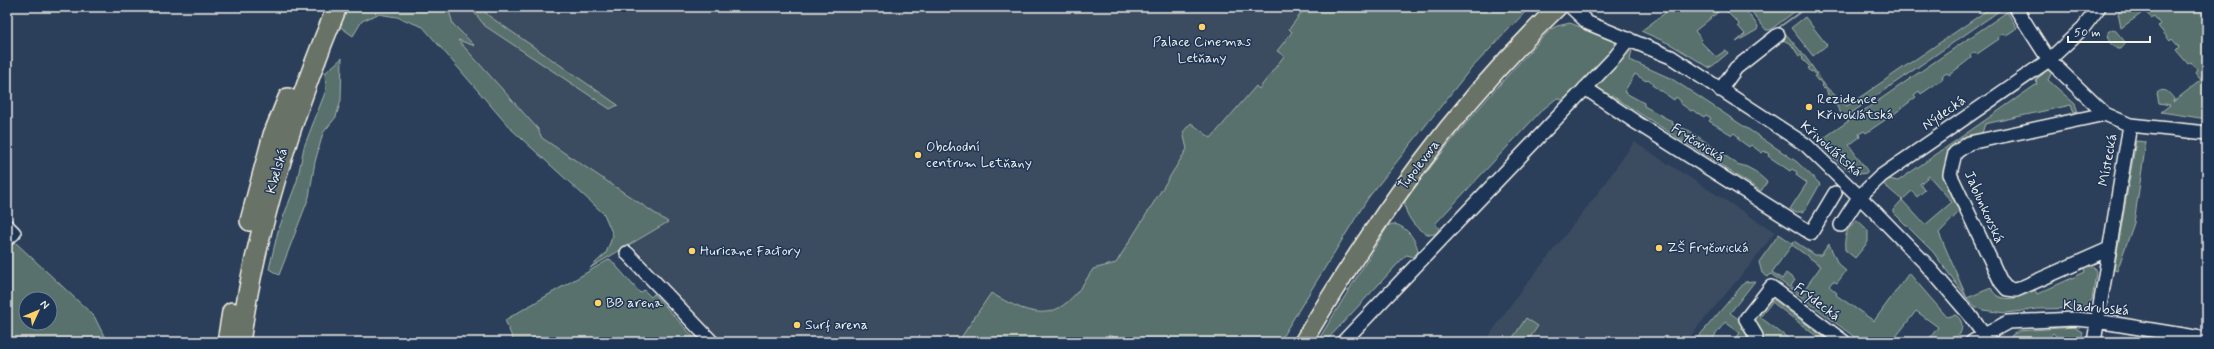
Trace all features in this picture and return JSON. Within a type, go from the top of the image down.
[{"type":"highway","name":"Kbelská","points":[[226,342],[242,256],[263,172],[274,135],[323,7]]},
{"type":"highway","name":"Kbelská","points":[[240,342],[253,264],[278,167],[306,84],[337,7]]},
{"type":"main road","name":"Tupolevova","points":[[1303,342],[1389,205],[1429,150],[1482,87],[1558,7]]},
{"type":"street","name":"Křivoklátská","points":[[1571,7],[1588,23],[1671,58],[1806,146],[1860,197],[1924,262],[1986,338]]},
{"type":"street","name":"Místecká","points":[[2015,7],[2050,60],[2105,114],[2130,125],[2094,342]]},
{"type":"street","name":"Nýdecká","points":[[1860,197],[1881,176],[2050,60],[2083,28],[2099,7]]},
{"type":"street","points":[[1720,90],[1736,68],[1778,35]]},
{"type":"street","points":[[1343,342],[1585,88],[1629,39]]},
{"type":"street","name":"Fryčovická","points":[[1585,88],[1641,126],[1811,234],[1835,193]]},
{"type":"street","name":"Jablunkovská","points":[[2105,114],[1969,143],[1955,153],[1950,174],[2001,282],[2007,289],[2016,290],[2110,249]]},
{"type":"street","points":[[2130,125],[2207,133]]},
{"type":"street","points":[[1841,225],[1860,197]]},
{"type":"street","points":[[627,253],[712,342]]},
{"type":"street","name":"Frýdecká","points":[[1755,342],[1756,336],[1746,319],[1771,287],[1844,342]]},
{"type":"street","name":"Kladrubská","points":[[1972,342],[1986,338],[2008,322],[2075,320],[2097,321],[2207,339]]},
{"type":"shaded area","points":[[448,7],[1306,7],[1289,28],[1292,32],[1278,51],[1284,56],[1259,89],[1256,87],[1211,139],[1187,149],[1116,263],[1106,342],[726,342],[714,333],[631,244],[668,222],[542,138],[538,129],[457,40],[474,46],[453,23]]},
{"type":"shaded area","name":"ZŠ Fryčovická","points":[[1634,142],[1775,232],[1751,264],[1685,342],[1485,342],[1511,304],[1598,193]]},
{"type":"green space","points":[[347,7],[448,7],[453,24],[475,46],[458,40],[538,129],[542,138],[668,222],[590,268],[606,253],[613,235],[604,214],[510,128],[423,27],[397,17],[378,14],[362,21],[353,36],[339,26]]},
{"type":"green space","points":[[470,7],[481,7],[489,16],[618,105],[610,109],[485,26]]},
{"type":"green space","points":[[1306,7],[1530,7],[1468,72],[1368,198],[1279,342],[1123,342],[1109,335],[1106,342],[958,342],[991,293],[1024,309],[1038,312],[1050,311],[1061,307],[1071,298],[1082,286],[1093,269],[1116,263],[1187,149],[1183,132],[1191,123],[1211,138],[1256,86],[1259,89],[1284,56],[1277,51],[1292,32],[1289,29]]},
{"type":"green space","points":[[1673,7],[1743,7],[1758,26],[1757,30],[1736,42],[1745,34],[1738,26],[1739,24],[1723,8],[1695,31],[1702,40],[1700,41],[1716,57],[1726,50],[1728,53],[1710,68],[1670,44],[1641,31]]},
{"type":"green space","points":[[1748,7],[1801,7],[1770,30],[1766,30]]},
{"type":"green space","points":[[1808,7],[1780,27],[1807,59],[1826,87],[1847,106],[1992,7],[2005,7],[1844,118],[1831,97],[1827,94],[1828,93],[1825,88],[1824,89],[1821,86],[1822,84],[1814,76],[1816,75],[1808,68],[1810,67],[1802,59],[1803,58],[1801,55],[1799,56],[1791,44],[1771,34],[1772,32]]},
{"type":"green space","points":[[2122,7],[2207,7],[2207,66],[2201,79],[2207,75],[2207,119],[2161,112],[2170,105],[2159,103],[2157,93],[2162,90],[2166,91],[2174,99],[2173,102],[2201,80],[2195,73],[2197,70],[2191,62],[2188,64],[2176,50],[2179,47],[2172,39],[2170,41],[2158,26],[2160,24],[2154,16],[2151,18],[2145,11],[2121,28],[2118,13]]},
{"type":"green space","points":[[2007,12],[2017,28],[2005,36],[2003,33],[1998,37],[1999,39],[1977,54],[1975,52],[1970,55],[1971,58],[1949,75],[1947,73],[1942,76],[1943,79],[1921,94],[1919,91],[1914,95],[1916,97],[1894,114],[1892,112],[1887,115],[1888,118],[1866,133],[1864,131],[1859,134],[1860,137],[1849,145],[1868,172],[1862,174],[1855,173],[1848,169],[1818,142]]},
{"type":"green space","points":[[1805,17],[1827,45],[1813,56],[1791,28]]},
{"type":"green space","points":[[1570,23],[1630,46],[1632,50],[1630,60],[1672,79],[1797,162],[1820,184],[1806,209],[1802,212],[1795,212],[1790,209],[1807,183],[1796,175],[1797,172],[1792,169],[1790,171],[1768,156],[1769,154],[1764,151],[1762,153],[1751,145],[1749,147],[1738,139],[1739,137],[1734,133],[1732,135],[1709,121],[1711,118],[1706,115],[1704,117],[1693,110],[1691,111],[1680,103],[1681,101],[1676,97],[1674,100],[1652,85],[1653,83],[1648,79],[1646,81],[1635,74],[1624,92],[1644,103],[1644,106],[1673,122],[1672,124],[1690,131],[1737,164],[1756,172],[1767,182],[1761,191],[1611,95],[1609,98],[1572,94],[1562,100],[1557,98],[1541,111],[1435,224],[1439,228],[1438,232],[1427,234],[1421,231],[1407,213],[1405,201],[1457,134],[1531,50],[1551,29]]},
{"type":"green space","points":[[2112,29],[2115,30],[2126,43],[2121,49],[2117,49],[2109,42],[2108,32]]},
{"type":"green space","points":[[342,58],[341,100],[336,117],[323,133],[315,162],[309,197],[279,275],[269,269],[278,231],[297,181],[304,147],[326,90],[325,73]]},
{"type":"green space","points":[[2046,68],[2053,70],[2048,80],[2075,104],[2078,112],[2073,111],[2071,105],[1985,124],[1982,133],[1972,136],[1952,152],[1959,209],[1957,214],[1939,233],[1967,298],[1933,252],[1893,212],[1902,200],[1882,183],[1889,179],[1898,181],[2037,84],[2036,80],[2044,73],[2041,70]],"holes":[[[1929,176],[1952,202],[1925,225],[1902,200],[1912,191],[1917,197],[1925,190],[1920,184]]]},
{"type":"green space","points":[[2136,141],[2146,142],[2134,223],[2117,271],[2114,270]]},
{"type":"green space","points":[[1857,220],[1868,230],[1868,242],[1855,258],[1845,250],[1845,241],[1846,233]]},
{"type":"green space","points":[[1392,224],[1402,227],[1410,234],[1416,243],[1418,253],[1415,257],[1406,255],[1325,342],[1317,342],[1388,226]]},
{"type":"green space","points":[[1779,234],[1792,243],[1794,241],[1815,255],[1821,255],[1829,244],[1838,264],[1846,271],[1837,283],[1833,281],[1829,286],[1837,293],[1836,295],[1874,321],[1909,273],[1947,317],[1955,315],[1960,319],[1962,326],[1960,334],[1949,342],[1927,342],[1938,327],[1916,311],[1892,342],[1861,342],[1771,274],[1768,277],[1762,273],[1759,262]],"holes":[[[1792,245],[1821,266],[1801,294],[1791,286],[1795,280],[1786,273],[1782,279],[1772,272]]]},
{"type":"green space","points":[[15,242],[94,316],[104,336],[114,342],[7,342],[7,249]]},
{"type":"green space","name":"BB arena","points":[[610,259],[640,293],[644,290],[651,297],[654,294],[698,342],[514,342],[505,320]]},
{"type":"green space","points":[[2083,266],[2094,267],[2096,272],[2092,300],[2083,308],[2037,309],[2006,313],[1983,310],[1973,305],[1967,298],[1991,288],[1999,297],[2011,298],[2024,295],[2035,290],[2037,294],[2085,272]]},
{"type":"green space","points":[[1755,281],[1730,313],[1747,329],[1748,338],[1746,342],[1733,342],[1740,333],[1725,322],[1710,342],[1694,342],[1745,282]]},
{"type":"green space","points":[[1774,300],[1830,342],[1824,342],[1772,302],[1760,317],[1793,342],[1762,342],[1762,335],[1756,317],[1759,311],[1769,301]]},
{"type":"green space","points":[[1526,318],[1538,326],[1527,342],[1510,342]]},
{"type":"green space","points":[[2074,327],[2082,332],[2084,342],[2066,342],[2063,339],[2061,341],[2053,333],[2045,342],[2008,342],[2012,335],[2019,331]]},
{"type":"place","name":"Palace Cinemas Letňany","points":[[1202,27]]},
{"type":"place","name":"Rezidence Křivoklátská","points":[[1809,107]]},
{"type":"place","name":"Obchodní centrum Letňany","points":[[918,155]]},
{"type":"place","name":"ZŠ Fryčovická","points":[[1659,248]]},
{"type":"place","name":"Huricane Factory","points":[[692,251]]},
{"type":"place","name":"BB arena","points":[[598,303]]},
{"type":"place","name":"Surf arena","points":[[797,325]]}]
